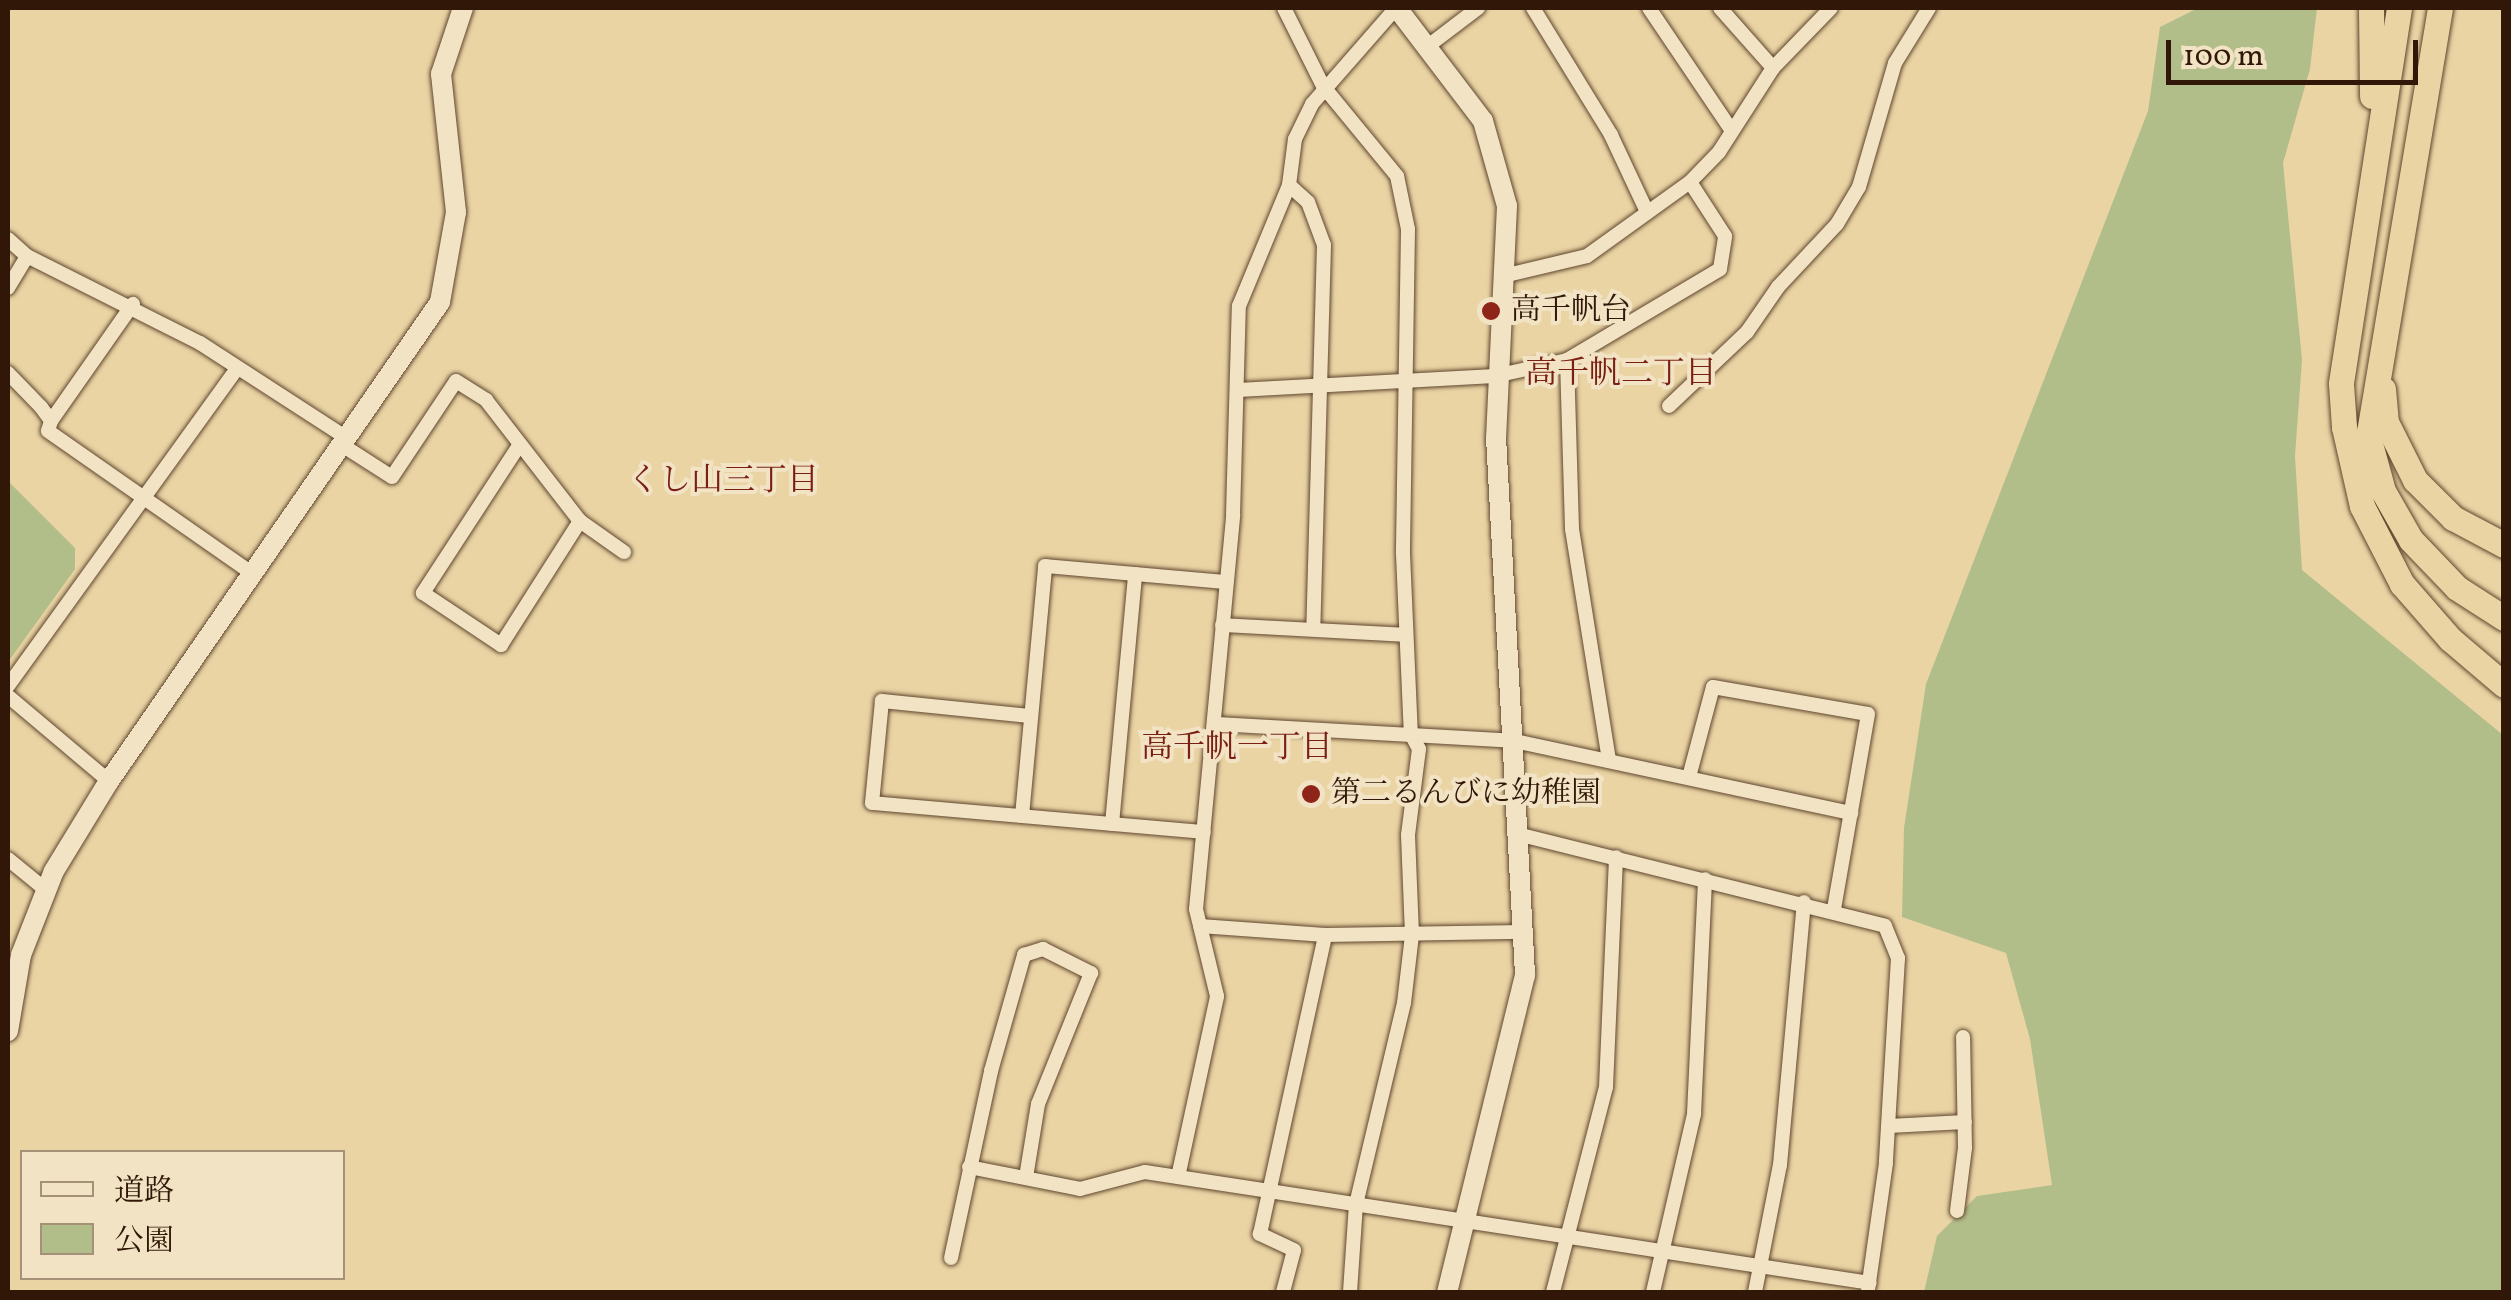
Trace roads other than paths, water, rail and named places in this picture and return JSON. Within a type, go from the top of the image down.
[{"type":"highway","points":[[2372,8],[2375,131]]},
{"type":"highway","points":[[2399,8],[2375,131],[2348,389],[2370,500],[2420,574],[2504,634]]},
{"type":"highway","points":[[2413,8],[2413,152]]},
{"type":"highway","points":[[2440,8],[2368,436],[2383,491],[2436,570],[2504,618]]},
{"type":"highway","points":[[2355,306],[2340,384],[2362,506],[2415,602],[2504,685]]},
{"type":"highway","points":[[2380,354],[2386,422],[2416,480],[2454,518],[2504,545]]},
{"type":"street","points":[[8,1031],[21,955],[46,890],[109,780],[420,336],[450,270],[456,212],[441,74],[463,8]]},
{"type":"street","points":[[1284,8],[1323,86],[1397,176],[1404,199],[1406,636],[1411,734],[1419,750],[1408,835],[1412,935],[1404,1003],[1356,1204],[1350,1292]]},
{"type":"street","points":[[1178,1176],[1218,996],[1200,926],[1204,832],[1226,582],[1240,306],[1290,185],[1296,140],[1323,86],[1396,8],[1428,46],[1494,145],[1507,206],[1494,376],[1524,932],[1519,1012],[1446,1292]]},
{"type":"street","points":[[1428,46],[1478,8]]},
{"type":"street","points":[[1532,8],[1611,135],[1647,212]]},
{"type":"street","points":[[1649,8],[1732,130]]},
{"type":"street","points":[[1720,8],[1773,68]]},
{"type":"street","points":[[1502,276],[1587,256],[1690,182],[1732,130],[1773,68],[1831,8]]},
{"type":"street","points":[[1669,406],[1747,332],[1778,286],[1837,224],[1859,187],[1895,63],[1930,8]]},
{"type":"street","points":[[1238,390],[1494,376],[1567,360],[1720,269],[1725,236],[1690,182]]},
{"type":"street","points":[[1290,185],[1308,202],[1324,245],[1313,629]]},
{"type":"street","points":[[8,240],[27,256],[133,304],[237,368],[392,477],[456,381],[486,400],[580,522],[624,552]]},
{"type":"street","points":[[8,288],[27,256]]},
{"type":"street","points":[[133,304],[50,421],[48,431],[253,574]]},
{"type":"street","points":[[1567,360],[1572,529],[1610,761]]},
{"type":"street","points":[[8,686],[237,368]]},
{"type":"street","points":[[8,372],[50,421]]},
{"type":"street","points":[[520,444],[424,593],[501,645],[580,522]]},
{"type":"street","points":[[1022,816],[1044,566],[1226,582]]},
{"type":"street","points":[[1112,824],[1134,574]]},
{"type":"street","points":[[1222,625],[1406,636]]},
{"type":"street","points":[[1689,777],[1713,687],[1868,714],[1834,909]]},
{"type":"street","points":[[8,696],[109,780]]},
{"type":"street","points":[[1030,716],[882,702],[872,804],[1204,832]]},
{"type":"street","points":[[1214,724],[1515,741],[1851,812]]},
{"type":"street","points":[[969,1167],[1080,1189],[1145,1172],[1178,1176],[1568,1236],[1868,1288],[1889,1126],[1894,939],[1875,920],[1520,836]]},
{"type":"street","points":[[1552,1292],[1606,1088],[1616,856]]},
{"type":"street","points":[[8,859],[46,890]]},
{"type":"street","points":[[1653,1292],[1694,1114],[1705,879]]},
{"type":"street","points":[[1755,1292],[1780,1165],[1804,902]]},
{"type":"street","points":[[1200,926],[1325,935],[1524,932]]},
{"type":"street","points":[[1283,1292],[1294,1250],[1260,1234],[1325,935]]},
{"type":"street","points":[[951,1258],[969,1167],[1024,955],[1043,948],[1090,973],[1038,1104],[1026,1178]]},
{"type":"street","points":[[1957,1211],[1965,1122],[1963,1037]]},
{"type":"street","points":[[1889,1126],[1965,1122]]},
{"type":"place","name":"高千帆台","points":[[1491,311]]},
{"type":"place","name":"第二るんびに幼稚園","points":[[1311,794]]},
{"type":"district","name":"高千帆二丁目","points":[[1621,375]]},
{"type":"district","name":"くし山三丁目","points":[[723,482]]},
{"type":"district","name":"高千帆一丁目","points":[[1237,749]]}]
